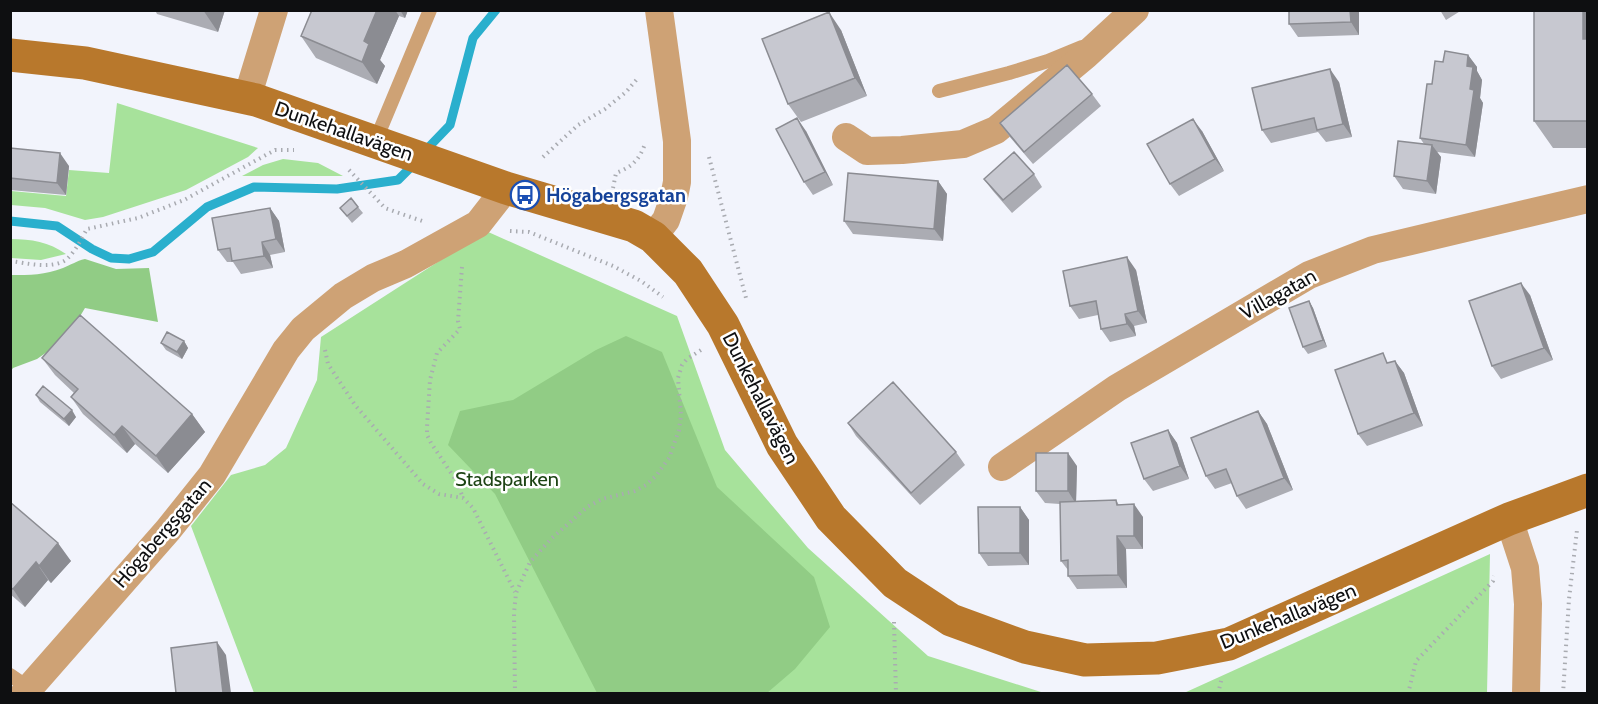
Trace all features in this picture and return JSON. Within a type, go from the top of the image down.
[{"type":"street","points":[[247,98],[274,10]]},
{"type":"street","points":[[653,237],[666,220],[677,182],[677,141],[659,10]]},
{"type":"street","points":[[846,137],[867,151],[963,144],[996,130],[1135,10]]},
{"type":"street","name":"Dunkehallavägen","points":[[10,55],[85,63],[247,98],[506,188],[634,226],[653,237],[688,272],[723,325],[782,445],[831,518],[895,583],[951,620],[1025,647],[1085,660],[1157,657],[1229,644],[1509,519],[1583,505]]},
{"type":"street","name":"Högabergsgatan","points":[[21,686],[168,530],[212,475],[286,350],[317,315],[373,278],[406,264],[478,225],[506,188]]},
{"type":"street","name":"Villagatan","points":[[1002,467],[1117,388],[1309,275],[1373,250],[1587,199]]},
{"type":"street","points":[[1509,519],[1525,568],[1528,604],[1526,693]]},
{"type":"lane","points":[[375,142],[430,10]]},
{"type":"lane","points":[[939,91],[1009,74],[1106,37]]},
{"type":"path","points":[[543,157],[578,125],[605,109],[626,92],[641,75]]},
{"type":"path","points":[[616,173],[630,168],[640,158],[646,142]]},
{"type":"path","points":[[10,261],[44,265],[63,261],[72,253],[87,229],[138,218],[184,200],[275,150]]},
{"type":"path","points":[[351,171],[385,208],[426,223]]},
{"type":"path","points":[[505,232],[529,232],[613,266],[641,280],[665,299]]},
{"type":"path","points":[[450,241],[463,255],[458,321],[460,329],[437,353],[430,380],[427,435],[457,482],[462,498],[478,516],[516,593]]},
{"type":"path","points":[[317,315],[328,364],[355,405],[423,484],[439,494],[462,498]]},
{"type":"path","points":[[697,340],[706,358]]},
{"type":"path","points":[[515,693],[516,593],[530,562],[551,539],[587,507],[602,499],[635,491],[656,476],[669,458],[679,430],[681,415],[678,378],[682,364],[697,353]]},
{"type":"path","points":[[1563,693],[1569,598],[1583,505]]},
{"type":"path","points":[[1408,693],[1416,662],[1493,581]]},
{"type":"path","points":[[896,693],[893,620],[902,624]]},
{"type":"path","points":[[1211,677],[1222,674],[1218,693]]},
{"type":"green space","points":[[117,103],[258,148],[248,157],[186,190],[103,217],[85,220],[45,208],[11,205],[11,191],[66,196],[69,170],[109,173]]},
{"type":"green space","points":[[283,159],[318,163],[343,176],[242,176],[263,165]]},
{"type":"green space","name":"Stadsparken","points":[[486,231],[677,316],[725,450],[808,548],[928,656],[1041,692],[1093,693],[254,693],[191,526],[231,475],[265,465],[286,448],[317,380],[321,337]]},
{"type":"green space","points":[[11,239],[40,242],[66,254],[41,260],[11,258]]},
{"type":"green space","points":[[85,259],[116,269],[149,268],[158,322],[85,308],[67,338],[37,359],[13,368],[11,371],[11,275],[50,272]]},
{"type":"green space","points":[[626,336],[662,352],[717,487],[814,577],[830,627],[795,669],[767,693],[597,693],[495,494],[448,445],[460,411],[513,400],[596,350]]},
{"type":"green space","points":[[1490,554],[1487,693],[1184,693]]},
{"type":"building","points":[[312,10],[377,10],[364,41],[369,44],[362,62],[301,36]]},
{"type":"building","points":[[1289,10],[1350,10],[1351,22],[1289,24]]},
{"type":"building","points":[[1534,10],[1583,10],[1583,39],[1587,39],[1587,121],[1534,121]]},
{"type":"building","points":[[829,12],[855,78],[788,104],[762,39]]},
{"type":"building","points":[[1445,51],[1468,55],[1467,66],[1473,67],[1470,89],[1474,90],[1466,145],[1420,138],[1427,84],[1432,84],[1435,61],[1443,62]]},
{"type":"building","points":[[1067,65],[1092,94],[1024,152],[1000,123]]},
{"type":"building","points":[[1330,69],[1343,124],[1317,130],[1314,118],[1262,130],[1252,88]]},
{"type":"building","points":[[797,118],[825,172],[804,182],[776,129]]},
{"type":"building","points":[[1193,119],[1215,159],[1170,184],[1147,144]]},
{"type":"building","points":[[1398,141],[1432,145],[1427,181],[1394,176]]},
{"type":"building","points":[[10,148],[60,153],[57,183],[10,178]]},
{"type":"building","points":[[1014,152],[1034,174],[1003,200],[984,179]]},
{"type":"building","points":[[848,173],[938,181],[934,229],[844,221]]},
{"type":"building","points":[[351,198],[358,207],[347,216],[340,208]]},
{"type":"building","points":[[270,208],[276,239],[262,242],[264,256],[232,261],[230,248],[218,250],[212,218]]},
{"type":"building","points":[[1127,257],[1138,311],[1125,314],[1127,324],[1101,329],[1096,301],[1070,306],[1063,271]]},
{"type":"building","points":[[1521,283],[1544,348],[1492,366],[1469,301]]},
{"type":"building","points":[[1309,301],[1323,340],[1303,347],[1289,308]]},
{"type":"building","points":[[80,315],[192,414],[156,456],[122,426],[114,435],[71,397],[78,389],[42,358]]},
{"type":"building","points":[[167,332],[184,341],[177,352],[161,343]]},
{"type":"building","points":[[1383,353],[1387,363],[1395,361],[1414,413],[1358,434],[1335,370]]},
{"type":"building","points":[[893,382],[956,452],[911,493],[848,423]]},
{"type":"building","points":[[43,386],[72,410],[64,419],[36,395]]},
{"type":"building","points":[[1258,411],[1284,478],[1237,496],[1226,469],[1206,476],[1191,438]]},
{"type":"building","points":[[1168,430],[1180,466],[1144,479],[1131,443]]},
{"type":"building","points":[[1036,453],[1068,453],[1068,491],[1036,491]]},
{"type":"building","points":[[1116,500],[1117,505],[1134,504],[1134,536],[1117,536],[1118,575],[1068,576],[1068,560],[1061,561],[1060,502]]},
{"type":"building","points":[[10,502],[58,543],[39,566],[36,562],[13,589],[10,587]]},
{"type":"building","points":[[978,507],[1020,507],[1020,553],[979,553]]},
{"type":"building","points":[[217,642],[223,693],[176,693],[171,648]]},
{"type":"waterway","points":[[425,151],[450,125],[473,38],[496,10]]},
{"type":"waterway","points":[[10,221],[57,226],[92,249],[111,258],[129,259],[153,252],[207,207],[254,187],[337,189],[398,180],[414,164]]},
{"type":"place","name":"Högabergsgatan","points":[[525,195]]}]
